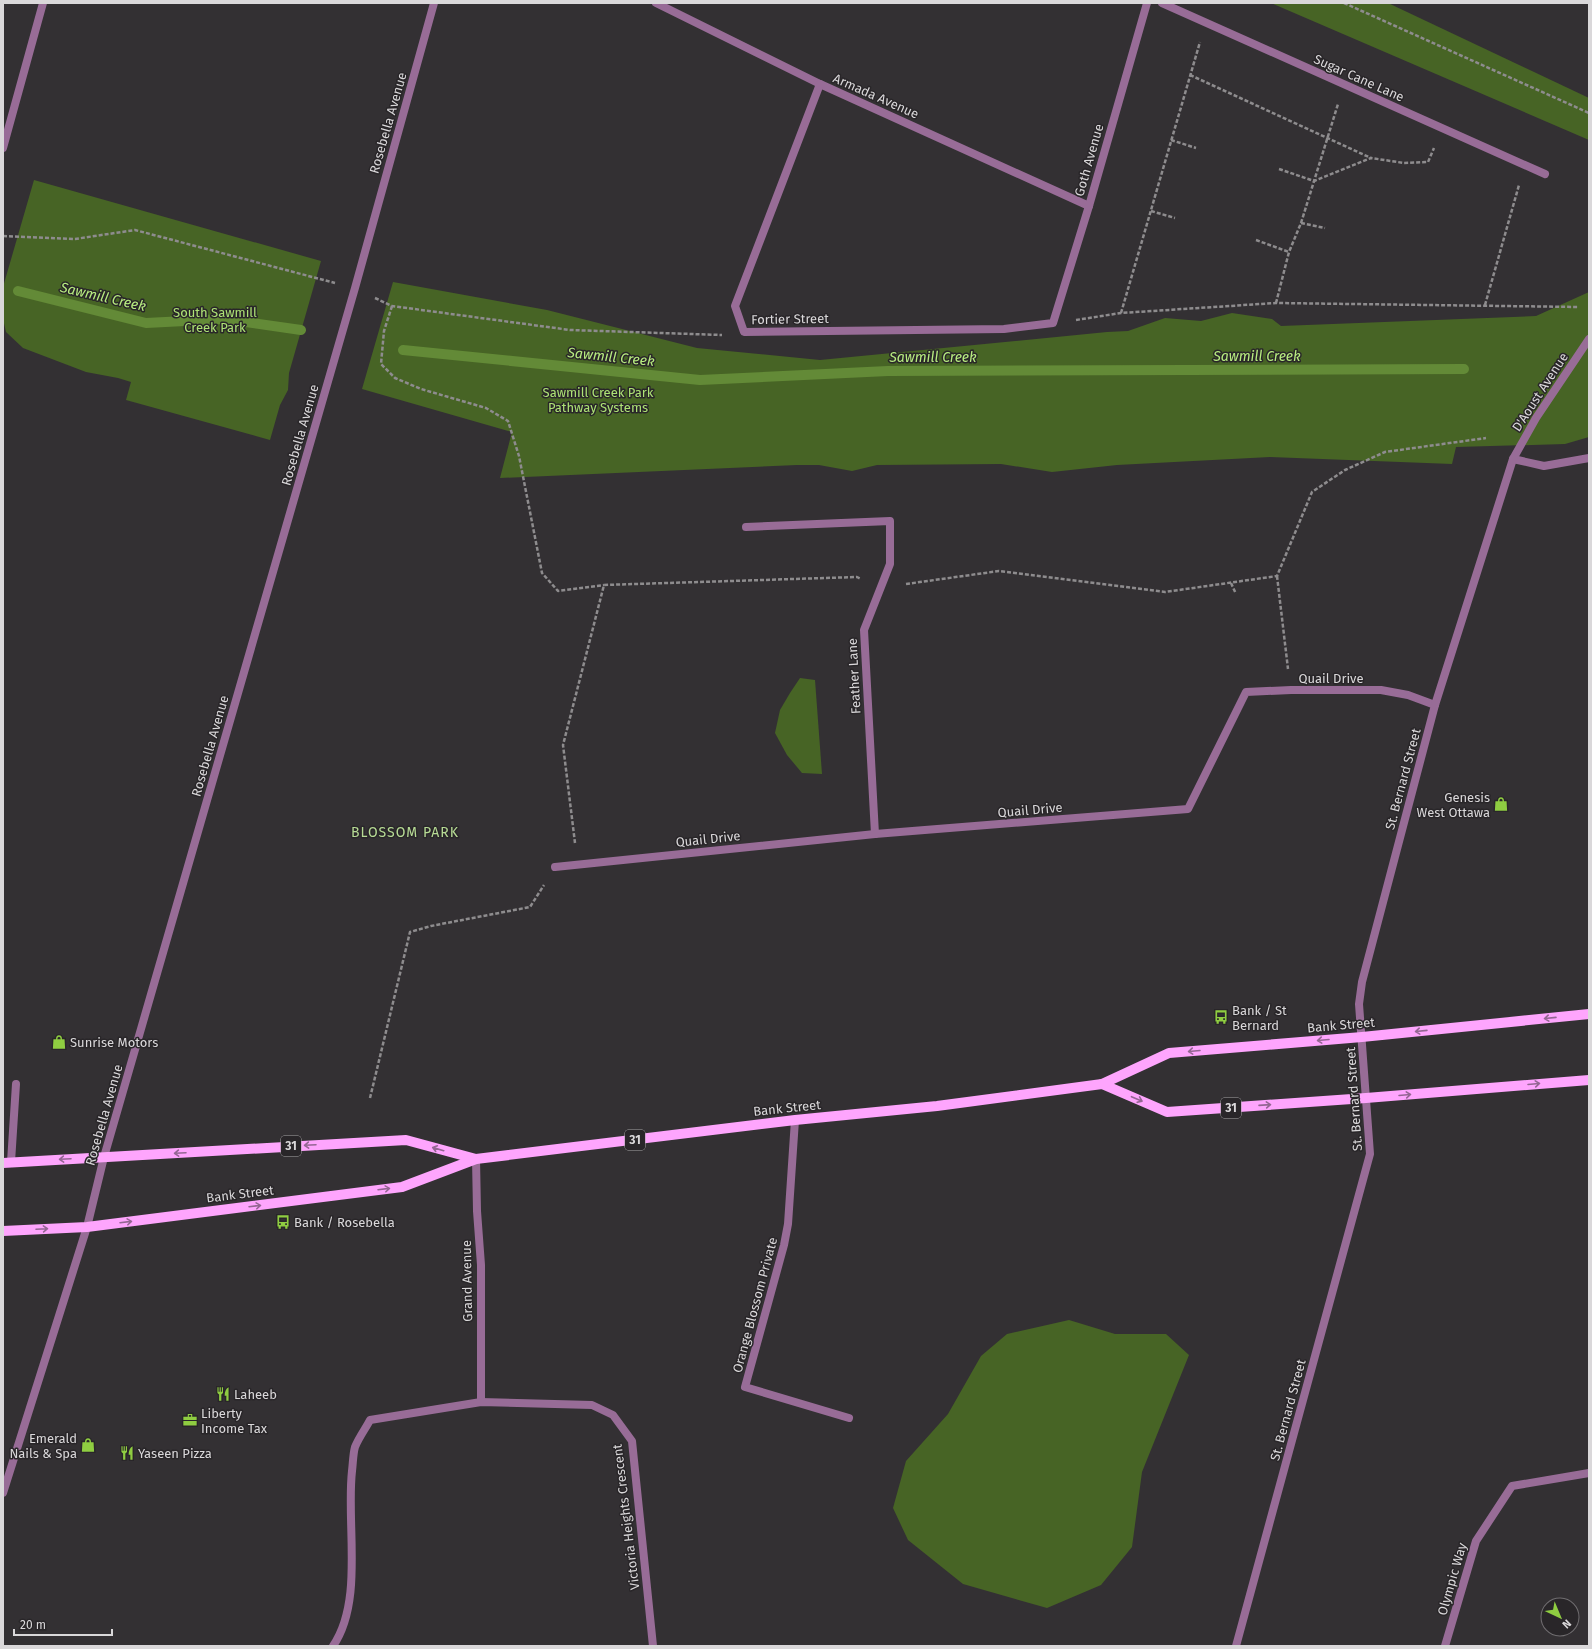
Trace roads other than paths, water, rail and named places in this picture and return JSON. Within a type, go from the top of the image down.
[{"type":"main road","name":"Bank Street","points":[[3,1231],[87,1227],[402,1187],[476,1159],[795,1120],[937,1106],[1102,1084],[1168,1053],[1362,1037],[1589,1014]]},
{"type":"main road","name":"31","points":[[1102,1084],[1167,1112],[1589,1080]]},
{"type":"main road","name":"Bank Street","points":[[7,1162],[406,1140],[476,1159]]},
{"type":"street","points":[[3,148],[43,3]]},
{"type":"street","name":"Rosebella Avenue","points":[[3,1493],[87,1227],[104,1157],[352,296],[434,3]]},
{"type":"street","name":"Armada Avenue","points":[[656,3],[820,84],[1089,206]]},
{"type":"street","name":"Goth Avenue","points":[[1053,323],[1089,206],[1147,3]]},
{"type":"street","name":"Sugar Cane Lane","points":[[1162,3],[1545,174]]},
{"type":"street","name":"Fortier Street","points":[[820,84],[735,306],[744,332],[1004,329],[1053,323]]},
{"type":"street","name":"D'Aoust Avenue","points":[[1513,459],[1536,418],[1589,339]]},
{"type":"street","points":[[1513,459],[1544,466],[1589,458]]},
{"type":"street","name":"St. Bernard Street","points":[[1236,1646],[1370,1154],[1359,1004],[1362,982],[1435,705],[1513,459]]},
{"type":"street","name":"Feather Lane","points":[[746,527],[890,521],[890,564],[864,630],[875,834]]},
{"type":"street","name":"Quail Drive","points":[[555,867],[875,834],[1188,809],[1246,692],[1291,690],[1382,690],[1408,695],[1435,705]]},
{"type":"street","points":[[7,1162],[16,1084]]},
{"type":"street","name":"Orange Blossom Private","points":[[795,1120],[788,1224],[784,1245],[745,1387],[849,1418]]},
{"type":"street","name":"Grand Avenue","points":[[476,1159],[477,1211],[481,1265],[482,1402]]},
{"type":"street","name":"Victoria Heights Crescent","points":[[333,1646],[340,1637],[348,1609],[352,1578],[351,1484],[355,1447],[370,1420],[482,1402],[592,1405],[613,1415],[632,1441],[653,1646]]},
{"type":"street","name":"Olympic Way","points":[[1445,1646],[1476,1541],[1512,1486],[1589,1473]]},
{"type":"waterway","name":"Sawmill Creek","points":[[18,291],[146,323],[224,319],[301,330]]},
{"type":"waterway","name":"Sawmill Creek","points":[[403,350],[700,380],[888,371],[1464,369]]},
{"type":"place","name":"Genesis West Ottawa","points":[[1501,804]]},
{"type":"place","name":"Bank / St Bernard","points":[[1221,1017]]},
{"type":"place","name":"Sunrise Motors","points":[[59,1042]]},
{"type":"place","name":"Bank / Rosebella","points":[[283,1222]]},
{"type":"place","name":"Laheeb","points":[[223,1394]]},
{"type":"place","name":"Liberty Income Tax","points":[[190,1420]]},
{"type":"place","name":"Emerald Nails & Spa","points":[[88,1445]]},
{"type":"place","name":"Yaseen Pizza","points":[[127,1453]]},
{"type":"district","name":"BLOSSOM PARK","points":[[405,832]]},
{"type":"park label","name":"South Sawmill Creek Park","points":[[215,320]]},
{"type":"park label","name":"Sawmill Creek Park Pathway Systems","points":[[598,400]]}]
